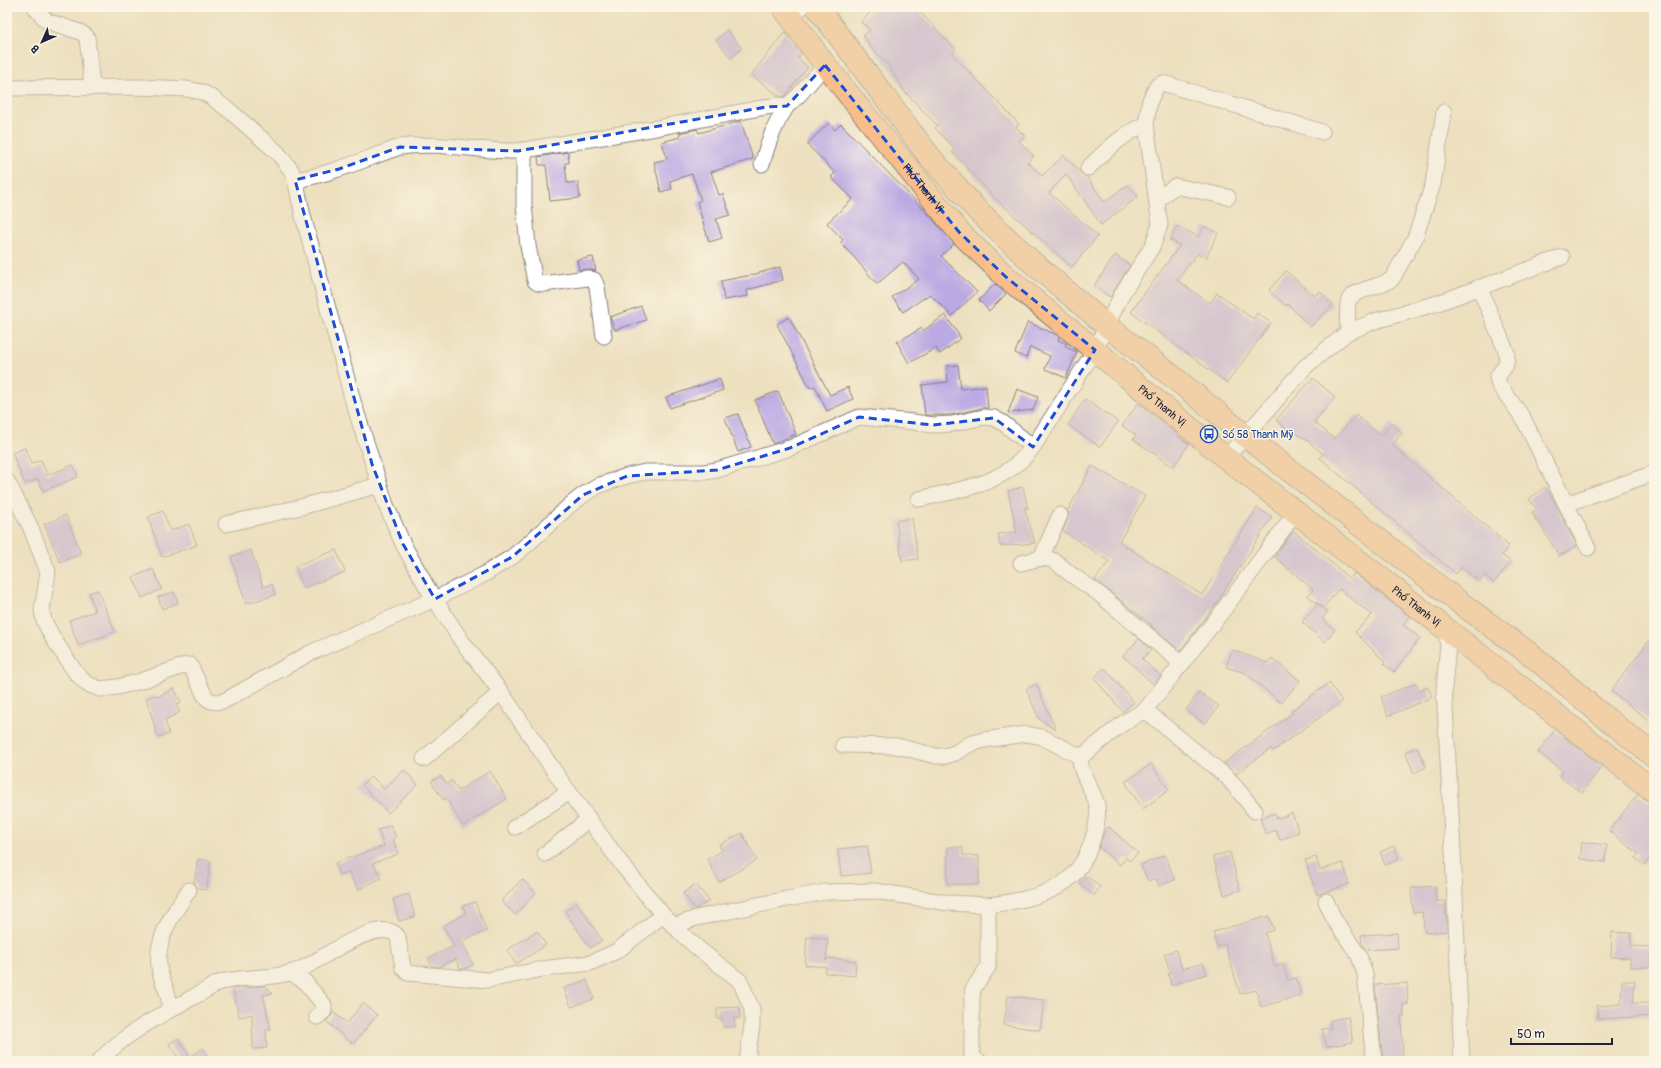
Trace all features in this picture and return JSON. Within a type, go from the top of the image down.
[{"type":"main road","points":[[817,7],[929,156],[977,210],[1033,263],[1107,326],[1172,376],[1245,436],[1459,602],[1534,657],[1654,756]]},
{"type":"main road","name":"Phố Thanh Vị","points":[[794,11],[825,65],[960,232],[1006,277],[1226,458],[1654,792]]},
{"type":"street","points":[[36,7],[36,9],[47,21],[80,32],[87,37],[92,87]]},
{"type":"street","points":[[762,164],[768,141],[777,121],[787,106],[799,95],[825,65]]},
{"type":"street","points":[[918,499],[981,484],[1013,468],[1023,460],[1033,447],[1095,350],[1122,294],[1152,247],[1160,225],[1146,124],[1150,100],[1157,86],[1163,84],[1322,132]]},
{"type":"street","points":[[7,88],[92,87],[187,89],[202,92],[211,96],[230,111],[278,153],[291,170],[295,180],[303,216],[352,401],[379,485],[403,544],[461,640],[501,692],[569,792],[623,866],[663,915],[674,926],[700,950],[740,981],[752,1009],[752,1025],[747,1061]]},
{"type":"street","points":[[295,180],[316,177],[400,146],[409,145],[499,152],[524,150],[656,128],[766,107],[779,105],[787,106]]},
{"type":"street","points":[[1348,332],[1348,300],[1353,295],[1386,284],[1392,279],[1415,238],[1433,184],[1444,112]]},
{"type":"street","points":[[1088,168],[1121,137],[1146,124]]},
{"type":"street","points":[[524,150],[524,204],[528,246],[535,281],[544,284],[587,278],[594,280],[597,287],[604,336]]},
{"type":"street","points":[[1157,200],[1175,186],[1228,197]]},
{"type":"street","points":[[1226,458],[1305,367],[1348,332],[1375,321],[1438,303],[1562,256]]},
{"type":"street","points":[[1479,287],[1507,353],[1506,365],[1497,378],[1499,385],[1523,418],[1588,548]]},
{"type":"street","points":[[7,481],[30,526],[48,572],[42,610],[44,621],[54,640],[76,673],[87,684],[100,689],[118,687],[141,681],[186,665],[190,665],[205,696],[208,700],[214,702],[224,701],[310,653],[435,599],[483,575],[512,557],[583,494],[600,485],[627,476],[645,472],[706,472],[717,470],[790,448],[858,417],[933,425],[952,424],[984,417],[994,418],[1003,423],[1033,447]]},
{"type":"street","points":[[1566,504],[1654,473]]},
{"type":"street","points":[[226,524],[301,507],[379,485]]},
{"type":"street","points":[[674,926],[696,918],[825,892],[875,891],[949,903],[1000,904],[1050,891],[1072,877],[1084,861],[1095,830],[1098,807],[1094,794],[1080,766],[1081,757],[1122,724],[1145,710],[1215,621],[1296,512]]},
{"type":"street","points":[[1041,558],[1060,515]]},
{"type":"street","points":[[1021,563],[1041,558],[1049,559],[1055,562],[1098,592],[1182,664]]},
{"type":"street","points":[[1445,630],[1448,644],[1444,689],[1462,1061]]},
{"type":"street","points":[[424,759],[501,692]]},
{"type":"street","points":[[1145,710],[1228,778],[1255,811]]},
{"type":"street","points":[[843,745],[897,746],[936,756],[945,756],[956,753],[970,744],[984,740],[1030,734],[1042,737],[1081,757]]},
{"type":"street","points":[[515,826],[569,792]]},
{"type":"street","points":[[545,854],[589,819]]},
{"type":"street","points":[[168,1012],[170,1004],[160,972],[160,942],[168,922],[189,890]]},
{"type":"street","points":[[1326,901],[1334,919],[1359,956],[1365,974],[1374,1061]]},
{"type":"street","points":[[979,1061],[972,1055],[972,998],[973,989],[988,967],[988,904]]},
{"type":"street","points":[[99,1061],[108,1051],[135,1032],[218,984],[228,980],[265,978],[292,973],[368,933],[382,930],[391,931],[398,937],[403,968],[408,973],[451,976],[470,980],[488,980],[543,969],[590,964],[617,951],[663,915]]},
{"type":"street","points":[[292,973],[305,982],[324,1005],[324,1011],[317,1017]]},
{"type":"highlighted area","points":[[825,65],[959,232],[1006,277],[1095,350],[1033,447],[994,418],[933,425],[859,417],[790,448],[717,470],[627,476],[583,495],[512,557],[435,599],[403,544],[372,464],[295,180],[339,169],[400,147],[518,151],[766,107],[787,106]]},
{"type":"building","points":[[875,7],[915,7],[956,50],[952,54],[1019,124],[1016,127],[1025,136],[1019,141],[1034,156],[1027,162],[1042,176],[1064,155],[1082,174],[1087,177],[1104,202],[1128,185],[1138,197],[1101,225],[1066,174],[1049,193],[1098,236],[1072,267],[998,201],[952,152],[955,149],[935,128],[937,125],[905,92],[888,65],[868,44],[869,43],[863,36],[870,30],[861,22]]},
{"type":"building","points":[[727,30],[742,48],[731,58],[716,40]]},
{"type":"building","points":[[785,32],[801,54],[798,58],[808,67],[784,97],[779,96],[751,75]]},
{"type":"building","points":[[741,121],[753,159],[711,172],[719,195],[723,194],[730,215],[716,219],[722,238],[709,242],[697,202],[701,200],[692,174],[670,181],[672,189],[661,192],[654,162],[667,159],[662,142],[680,137],[679,133],[697,129],[699,133]]},
{"type":"building","points":[[829,123],[835,130],[841,124],[930,216],[954,244],[941,256],[977,292],[952,316],[930,294],[903,312],[892,297],[919,279],[903,262],[877,284],[840,243],[843,240],[827,223],[853,199],[831,177],[835,173],[807,144]]},
{"type":"building","points":[[568,152],[569,163],[565,163],[567,183],[578,182],[580,198],[550,201],[546,165],[539,165],[538,157]]},
{"type":"building","points":[[1177,226],[1199,237],[1204,226],[1218,233],[1206,258],[1197,254],[1177,280],[1210,303],[1217,293],[1253,319],[1257,313],[1271,323],[1227,383],[1131,312],[1180,245],[1170,240]]},
{"type":"building","points":[[1115,255],[1130,265],[1110,297],[1094,286]]},
{"type":"building","points":[[593,257],[596,271],[586,269],[579,270],[577,260]]},
{"type":"building","points":[[780,267],[783,280],[747,290],[748,296],[724,300],[721,281],[752,275]]},
{"type":"building","points":[[1286,271],[1315,296],[1320,291],[1333,305],[1310,327],[1288,304],[1286,306],[1269,290]]},
{"type":"building","points":[[995,284],[1006,294],[989,311],[979,300]]},
{"type":"building","points":[[641,306],[646,320],[615,330],[610,317]]},
{"type":"building","points":[[945,315],[961,338],[940,354],[936,348],[909,363],[897,342],[922,328],[923,331]]},
{"type":"building","points":[[789,317],[830,395],[848,387],[853,399],[827,411],[815,386],[810,388],[777,324]]},
{"type":"building","points":[[1028,322],[1057,335],[1059,337],[1058,340],[1067,344],[1065,347],[1077,352],[1066,378],[1045,369],[1050,356],[1030,347],[1026,358],[1015,353]]},
{"type":"building","points":[[958,365],[961,389],[986,386],[988,408],[951,415],[925,415],[922,385],[948,382],[947,366]]},
{"type":"building","points":[[1313,378],[1335,397],[1314,422],[1335,439],[1356,415],[1381,436],[1391,423],[1402,433],[1392,445],[1509,546],[1502,555],[1511,562],[1493,583],[1485,575],[1479,582],[1462,567],[1456,574],[1320,458],[1323,454],[1302,436],[1301,437],[1293,431],[1291,433],[1276,420]]},
{"type":"building","points":[[720,379],[723,390],[670,408],[666,397]]},
{"type":"building","points":[[1017,389],[1038,397],[1033,410],[1008,413]]},
{"type":"building","points":[[778,391],[796,434],[773,444],[755,400]]},
{"type":"building","points":[[1085,399],[1118,422],[1100,447],[1068,425]]},
{"type":"building","points":[[1138,403],[1189,444],[1173,467],[1133,439],[1136,435],[1122,426]]},
{"type":"building","points":[[738,414],[751,447],[738,452],[725,418]]},
{"type":"building","points":[[25,448],[31,464],[41,460],[47,475],[73,465],[78,477],[43,491],[38,479],[25,484],[12,453]]},
{"type":"building","points":[[1092,466],[1145,496],[1119,542],[1202,595],[1257,508],[1272,517],[1216,604],[1180,651],[1151,626],[1152,625],[1095,580],[1109,561],[1063,531],[1069,514],[1066,509],[1068,510]]},
{"type":"building","points":[[1023,487],[1028,509],[1024,506],[1035,543],[1000,546],[998,534],[1017,532],[1008,491]]},
{"type":"building","points":[[1545,487],[1553,499],[1577,546],[1559,556],[1538,521],[1537,522],[1532,512],[1537,510],[1529,499]]},
{"type":"building","points":[[163,511],[170,531],[189,524],[197,545],[162,557],[148,517]]},
{"type":"building","points":[[66,515],[81,554],[60,562],[44,524]]},
{"type":"building","points":[[912,518],[918,559],[902,561],[896,521]]},
{"type":"building","points":[[1294,531],[1350,579],[1354,573],[1409,616],[1403,625],[1420,638],[1394,672],[1384,664],[1385,662],[1355,632],[1372,615],[1339,589],[1323,608],[1308,596],[1313,590],[1274,556]]},
{"type":"building","points":[[251,550],[263,587],[272,584],[275,595],[246,604],[231,557]]},
{"type":"building","points":[[336,550],[345,572],[304,588],[295,566]]},
{"type":"building","points":[[153,569],[162,589],[142,598],[133,577]]},
{"type":"building","points":[[98,590],[115,632],[78,645],[69,620],[95,611],[89,593]]},
{"type":"building","points":[[174,592],[178,603],[162,609],[158,597]]},
{"type":"building","points":[[1318,604],[1328,612],[1322,619],[1335,630],[1325,642],[1302,622]]},
{"type":"building","points":[[1654,634],[1654,724],[1611,691]]},
{"type":"building","points":[[1139,639],[1151,650],[1142,659],[1161,676],[1154,685],[1123,656]]},
{"type":"building","points":[[1232,650],[1268,663],[1272,658],[1300,681],[1281,703],[1245,673],[1226,667]]},
{"type":"building","points":[[1104,668],[1134,702],[1123,712],[1094,678]]},
{"type":"building","points":[[1329,683],[1342,701],[1273,751],[1271,748],[1236,774],[1224,763],[1293,713],[1291,711]]},
{"type":"building","points":[[1416,683],[1420,691],[1428,687],[1432,697],[1388,716],[1381,697]]},
{"type":"building","points":[[1036,684],[1056,730],[1039,719],[1026,689]]},
{"type":"building","points":[[174,688],[181,702],[176,704],[180,712],[165,720],[169,734],[158,737],[146,698],[157,695],[158,697]]},
{"type":"building","points":[[1199,692],[1219,706],[1205,724],[1186,710]]},
{"type":"building","points":[[1555,730],[1602,766],[1582,793],[1559,776],[1563,771],[1538,752]]},
{"type":"building","points":[[1417,747],[1426,767],[1414,773],[1405,752]]},
{"type":"building","points":[[1151,764],[1169,790],[1143,809],[1125,782]]},
{"type":"building","points":[[404,770],[418,785],[388,813],[362,785],[372,776],[384,789]]},
{"type":"building","points":[[490,771],[507,799],[463,826],[446,798],[443,800],[431,781],[441,776],[447,784],[452,780],[458,791]]},
{"type":"building","points":[[1638,794],[1654,805],[1654,853],[1644,865],[1635,858],[1639,854],[1609,831]]},
{"type":"building","points":[[1275,813],[1277,819],[1292,813],[1299,832],[1280,840],[1276,830],[1266,834],[1260,819]]},
{"type":"building","points":[[391,825],[396,838],[393,839],[398,854],[373,863],[381,878],[358,890],[349,872],[339,875],[335,863],[384,846],[378,830]]},
{"type":"building","points":[[1109,827],[1138,853],[1130,861],[1126,858],[1120,865],[1099,847],[1103,834]]},
{"type":"building","points":[[742,833],[757,860],[719,882],[707,859],[722,851],[719,845]]},
{"type":"building","points":[[1582,842],[1607,845],[1605,862],[1580,859]]},
{"type":"building","points":[[867,846],[871,873],[841,876],[838,849]]},
{"type":"building","points":[[1394,846],[1399,859],[1385,865],[1380,852]]},
{"type":"building","points":[[948,847],[963,847],[963,855],[979,856],[979,884],[947,884]]},
{"type":"building","points":[[1230,852],[1240,890],[1224,895],[1213,856]]},
{"type":"building","points":[[1165,855],[1175,880],[1159,886],[1156,878],[1148,881],[1141,865]]},
{"type":"building","points":[[1316,857],[1320,870],[1343,863],[1349,884],[1317,895],[1305,860]]},
{"type":"building","points":[[198,859],[211,861],[206,890],[198,888],[194,883]]},
{"type":"building","points":[[1087,876],[1100,887],[1094,895],[1080,884]]},
{"type":"building","points":[[522,879],[536,893],[515,915],[501,901]]},
{"type":"building","points":[[696,884],[709,901],[695,909],[683,893]]},
{"type":"building","points":[[1435,886],[1436,901],[1445,901],[1447,931],[1425,933],[1422,912],[1413,913],[1411,888]]},
{"type":"building","points":[[409,894],[415,917],[399,921],[393,899]]},
{"type":"building","points":[[475,902],[487,931],[462,941],[473,965],[460,969],[456,959],[439,967],[432,966],[428,958],[454,946],[443,926],[466,913],[463,906]]},
{"type":"building","points":[[577,903],[602,940],[590,948],[565,911]]},
{"type":"building","points":[[1269,916],[1274,930],[1265,933],[1275,967],[1283,964],[1288,980],[1296,978],[1301,995],[1261,1007],[1256,990],[1240,994],[1225,944],[1217,947],[1213,932]]},
{"type":"building","points":[[537,931],[546,945],[516,964],[507,950]]},
{"type":"building","points":[[1612,932],[1631,933],[1631,946],[1652,947],[1651,967],[1630,967],[1630,958],[1611,957]]},
{"type":"building","points":[[1397,933],[1398,948],[1366,950],[1362,944],[1361,935]]},
{"type":"building","points":[[807,937],[828,939],[826,958],[856,961],[855,976],[825,973],[826,967],[805,965]]},
{"type":"building","points":[[1176,950],[1182,969],[1203,963],[1207,974],[1171,985],[1168,974],[1171,973],[1164,954]]},
{"type":"building","points":[[587,980],[594,999],[571,1007],[564,988]]},
{"type":"building","points":[[1622,981],[1635,981],[1633,1003],[1654,1003],[1654,1016],[1598,1019],[1597,1006],[1621,1004]]},
{"type":"building","points":[[1407,983],[1408,1004],[1403,1005],[1404,1016],[1401,1016],[1403,1059],[1383,1060],[1375,985]]},
{"type":"building","points":[[265,986],[273,993],[263,995],[271,1030],[266,1030],[267,1048],[253,1049],[252,1014],[239,1017],[233,989]]},
{"type":"building","points":[[1008,996],[1044,1000],[1040,1030],[1004,1025]]},
{"type":"building","points":[[363,1003],[377,1015],[353,1044],[326,1021],[333,1012],[347,1023]]},
{"type":"building","points":[[740,1007],[740,1018],[734,1018],[735,1027],[723,1027],[722,1019],[717,1019],[717,1008]]},
{"type":"building","points":[[1348,1017],[1353,1042],[1327,1047],[1322,1029],[1331,1028],[1330,1020]]},
{"type":"building","points":[[178,1038],[190,1057],[203,1048],[212,1061],[180,1061],[169,1044]]},
{"type":"place","name":"Số 58 Thanh Mỹ","points":[[1209,434]]}]
